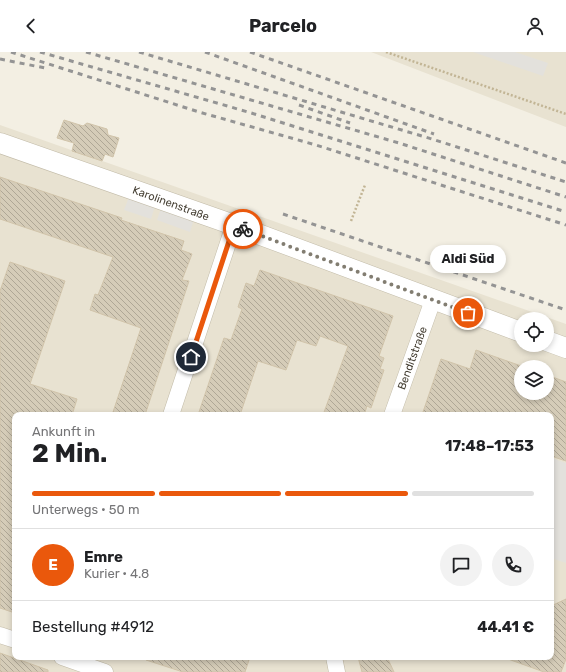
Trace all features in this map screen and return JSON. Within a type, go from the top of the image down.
[{"type":"street","name":"Karolinenstraße","points":[[0,143],[234,226],[514,329]]},
{"type":"street","points":[[172,412],[234,226]]},
{"type":"street","name":"Benditstraße","points":[[393,412],[433,300]]},
{"type":"street","points":[[554,344],[566,348]]},
{"type":"street","points":[[0,635],[12,639]]},
{"type":"street","points":[[72,660],[105,672]]},
{"type":"street","points":[[335,660],[337,672]]},
{"type":"path","points":[[386,52],[566,114]]},
{"type":"path","points":[[351,221],[366,185]]},
{"type":"shaded area","points":[[371,52],[566,52],[566,127],[558,124]]},
{"type":"shaded area","points":[[473,52],[515,52],[548,63],[543,76]]},
{"type":"shaded area","points":[[0,125],[532,312],[514,312],[514,352],[554,352],[554,320],[566,324],[566,672],[0,672]]},
{"type":"shaded area","points":[[129,197],[155,206],[151,219],[124,210]]},
{"type":"shaded area","points":[[161,208],[194,219],[190,232],[157,220]]},
{"type":"shaded area","points":[[554,459],[566,463],[566,563],[554,559]]},
{"type":"building","points":[[64,120],[83,126],[87,123],[107,129],[108,135],[119,138],[113,157],[105,154],[102,161],[72,151],[74,143],[57,138]]},
{"type":"building","points":[[0,177],[122,218],[121,220],[184,241],[181,250],[192,254],[182,280],[189,281],[146,412],[113,412],[141,328],[90,310],[95,294],[98,295],[113,257],[0,219]]},
{"type":"building","points":[[10,262],[65,281],[30,384],[77,399],[73,412],[12,412],[12,612],[0,608],[0,291]]},
{"type":"building","points":[[260,270],[393,316],[379,356],[384,358],[380,369],[384,370],[371,408],[367,406],[365,412],[324,412],[348,346],[320,336],[316,346],[297,340],[286,370],[258,361],[241,412],[199,412],[224,338],[231,340],[242,309],[238,307],[246,283],[254,286]]},
{"type":"building","points":[[476,350],[514,363],[514,400],[554,400],[554,378],[566,382],[566,461],[554,457],[554,412],[423,412],[441,359],[470,369]]},
{"type":"building","points":[[566,599],[566,659],[561,672],[544,672],[511,660],[554,660],[554,605]]},
{"type":"building","points":[[0,653],[12,657],[12,660],[20,660],[48,670],[48,672],[0,672]]},
{"type":"building","points":[[146,660],[249,660],[245,672],[183,672]]},
{"type":"building","points":[[359,660],[388,660],[394,672],[362,672]]},
{"type":"railway","points":[[11,52],[199,112],[316,145],[566,225]]},
{"type":"railway","points":[[40,52],[248,112],[566,212]]},
{"type":"railway","points":[[86,52],[399,143],[566,197]]},
{"type":"railway","points":[[139,52],[432,139],[566,182]]},
{"type":"railway","points":[[205,52],[434,134]]},
{"type":"railway","points":[[250,52],[566,163]]},
{"type":"railway","points":[[0,59],[45,68]]},
{"type":"railway","points":[[299,105],[350,123]]},
{"type":"railway","points":[[283,214],[566,310]]},
{"type":"way so far","points":[[243,229],[468,313]]},
{"type":"place","name":"Aldi Süd","points":[[468,313]]},
{"type":"route","points":[[191,357],[234,226],[243,229]]}]
